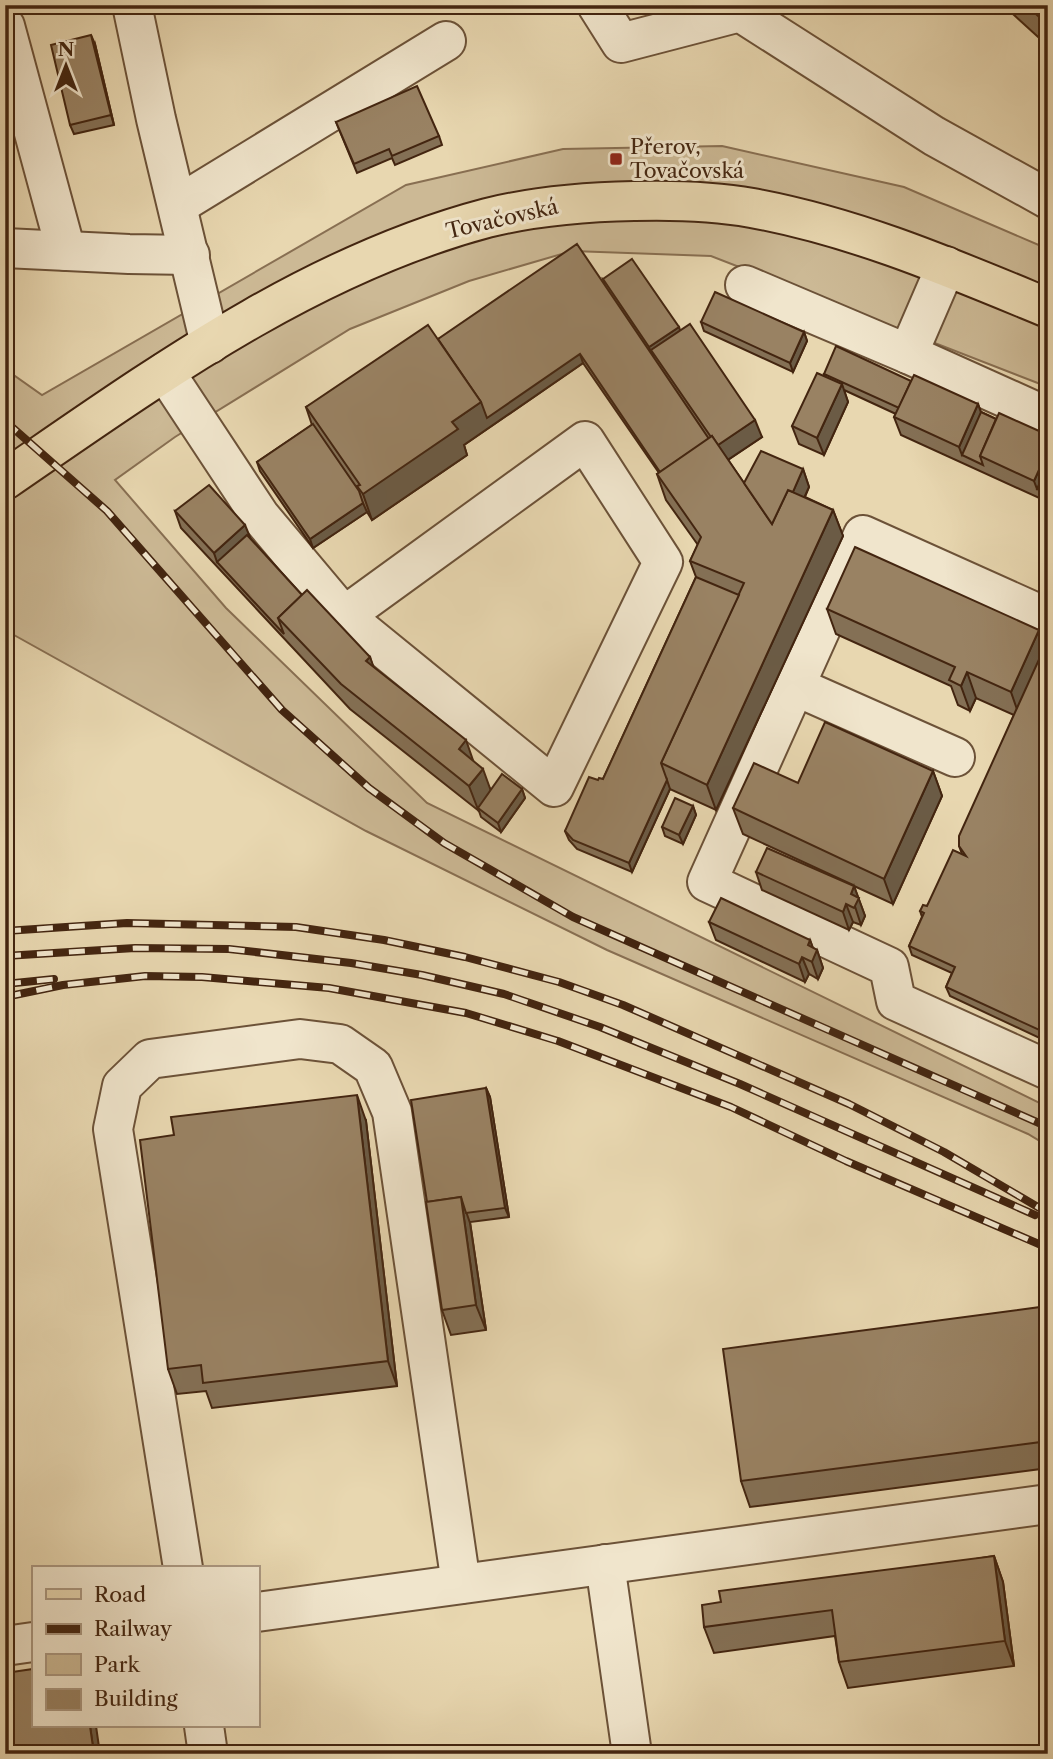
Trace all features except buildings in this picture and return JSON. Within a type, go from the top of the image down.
[{"type":"main road","name":"Tovačovská","points":[[5,480],[210,344],[283,302],[355,266],[426,236],[489,217],[556,205],[682,200],[750,208],[858,234],[946,266],[1048,308]]},
{"type":"lane","points":[[132,5],[156,119],[210,344]]},
{"type":"lane","points":[[597,5],[621,43],[740,9],[934,136],[1048,199]]},
{"type":"lane","points":[[5,26],[66,251]]},
{"type":"lane","points":[[178,205],[446,41]]},
{"type":"lane","points":[[5,248],[190,255]]},
{"type":"lane","points":[[908,354],[946,266]]},
{"type":"lane","points":[[744,285],[1048,417]]},
{"type":"lane","points":[[165,372],[260,516],[344,616],[554,787],[663,562],[585,441],[344,616]]},
{"type":"lane","points":[[1048,618],[863,535],[797,687],[707,882],[889,967],[896,1000],[1048,1070]]},
{"type":"lane","points":[[797,687],[955,757]]},
{"type":"lane","points":[[183,1566],[113,1129],[121,1086],[150,1059],[300,1039],[340,1044],[373,1067],[392,1112],[461,1584]]},
{"type":"lane","points":[[259,1612],[1048,1504]]},
{"type":"lane","points":[[605,1564],[632,1754]]},
{"type":"lane","points":[[5,1646],[32,1642]]},
{"type":"lane","points":[[204,1728],[208,1754]]},
{"type":"green space","points":[[722,146],[904,187],[1048,249],[1048,387],[711,256],[572,251],[469,281],[350,329],[175,437],[115,480],[226,608],[427,803],[1048,1107],[1048,1146],[1028,1134],[607,950],[366,831],[5,630],[5,369],[42,395],[406,185],[563,149]]},
{"type":"railway","points":[[5,421],[107,511],[282,710],[369,788],[444,843],[573,917],[1048,1127]]},
{"type":"railway","points":[[5,931],[127,923],[296,927],[384,940],[465,957],[559,982],[623,1005],[849,1104],[944,1152],[1048,1213]]},
{"type":"railway","points":[[5,956],[135,948],[229,949],[351,963],[422,975],[504,994],[600,1027],[740,1084],[1035,1215]]},
{"type":"railway","points":[[5,997],[63,985],[145,976],[202,977],[329,988],[466,1013],[558,1041],[731,1107],[846,1161],[1048,1248]]},
{"type":"railway","points":[[5,984],[54,979]]},
{"type":"place","name":"Přerov, Tovačovská","points":[[616,159]]}]
